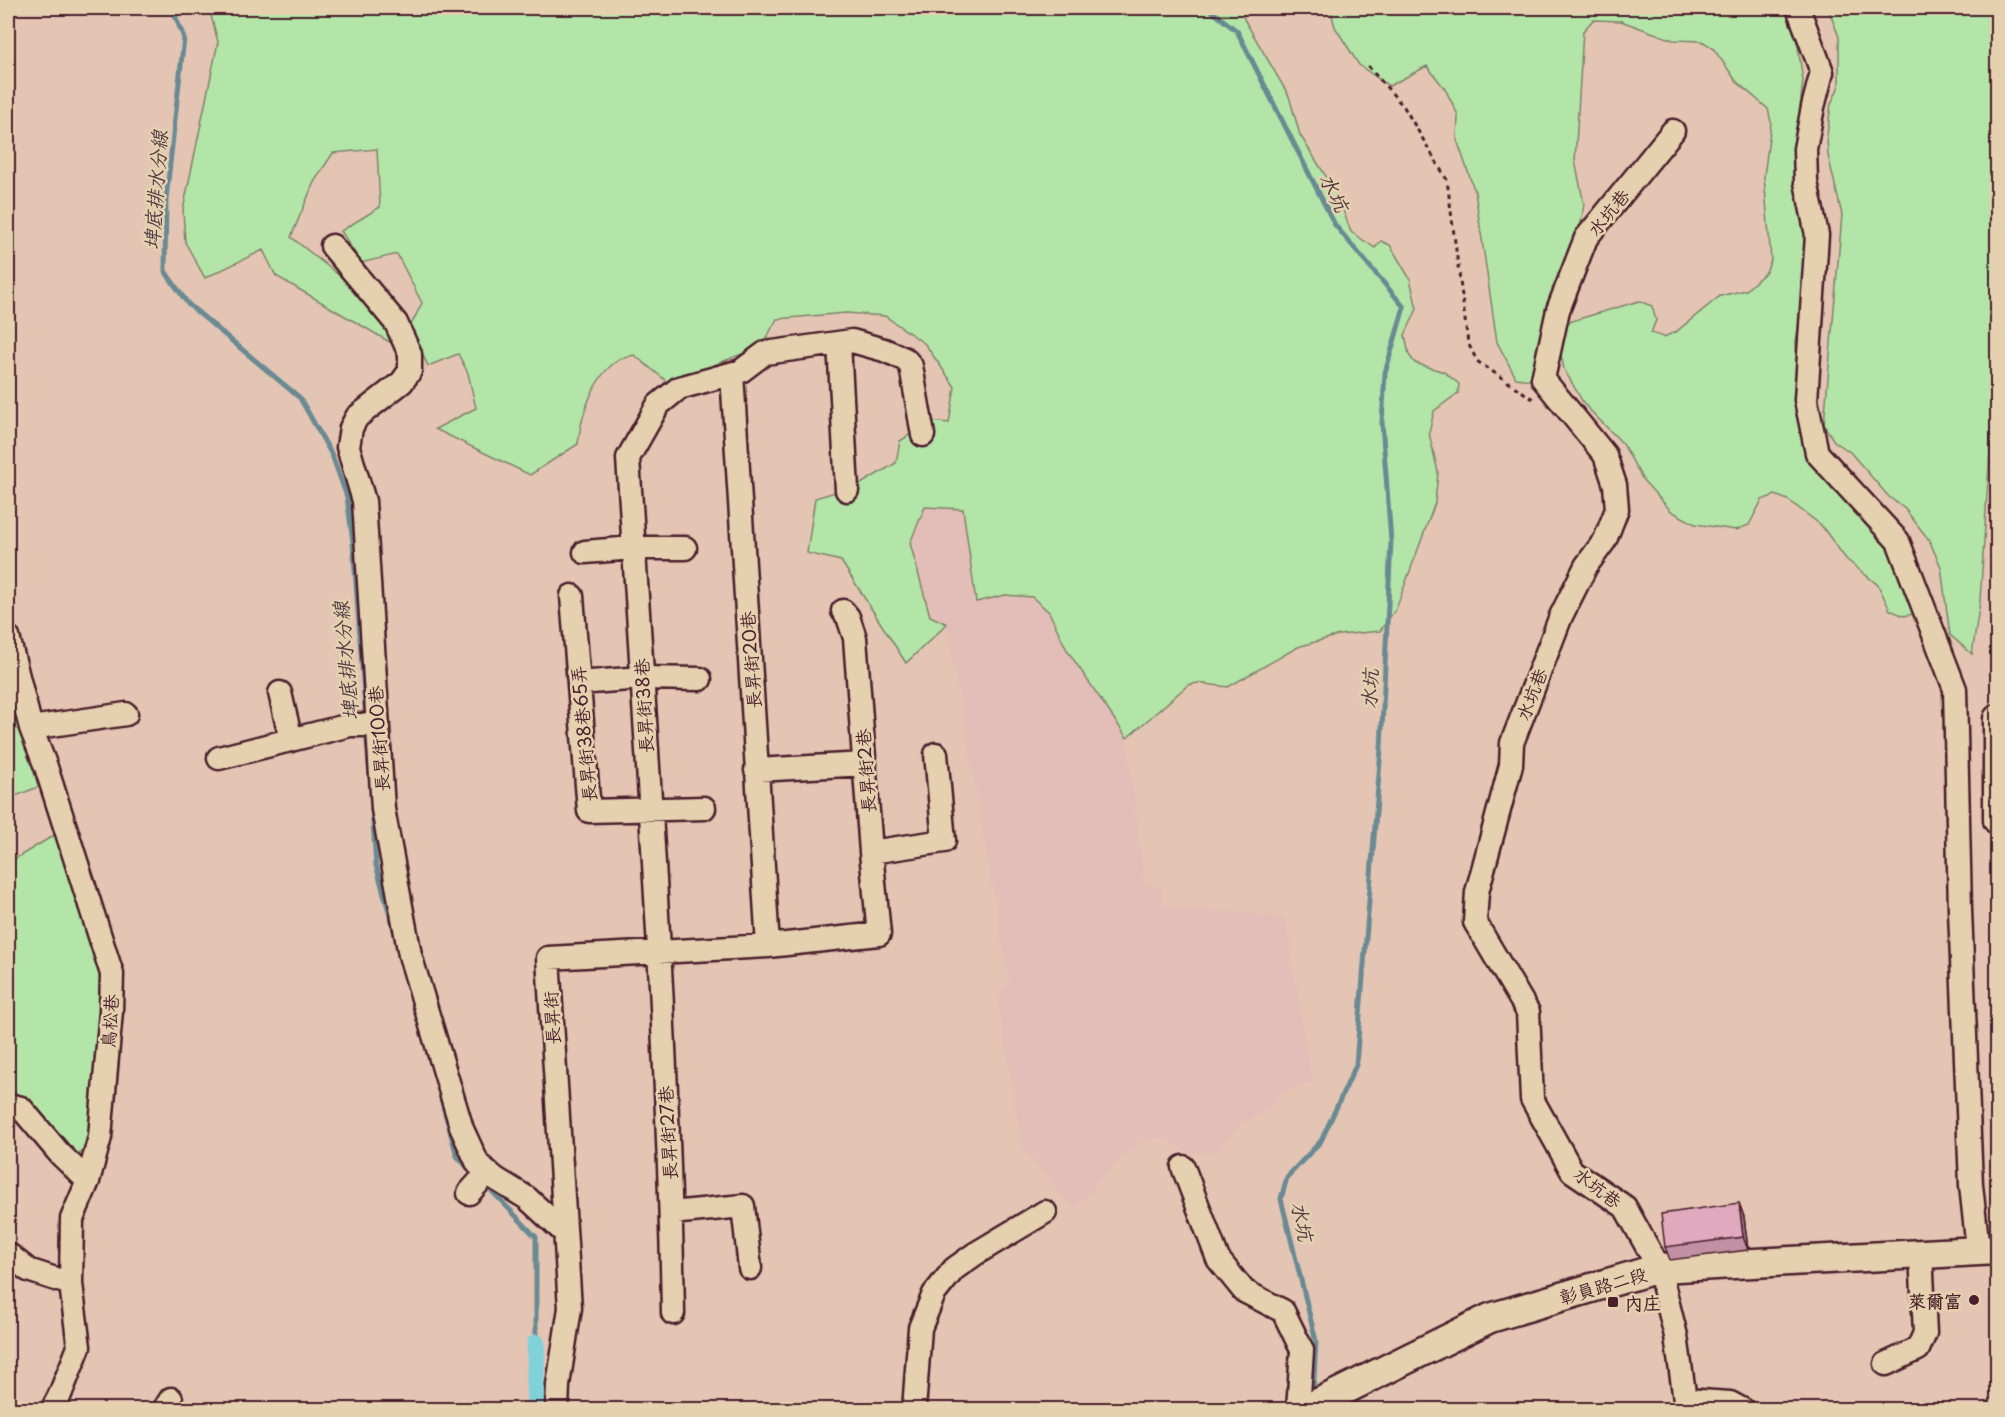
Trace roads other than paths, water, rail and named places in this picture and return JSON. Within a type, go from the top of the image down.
[{"type":"main road","points":[[1998,719],[1998,820]]},
{"type":"main road","name":"彰員路二段","points":[[1312,1407],[1490,1318],[1659,1268],[1988,1250]]},
{"type":"lane","points":[[1798,8],[1822,72],[1805,149],[1806,182],[1817,235],[1806,400],[1817,453],[1898,541],[1955,689],[1961,934],[1971,1185],[1988,1250]]},
{"type":"lane","name":"水坑巷","points":[[1659,1268],[1625,1207],[1572,1171],[1532,1099],[1528,1012],[1475,922],[1477,892],[1511,765],[1512,743],[1561,616],[1586,566],[1605,540],[1617,509],[1615,485],[1605,455],[1543,379],[1558,310],[1586,238],[1673,130]]},
{"type":"lane","name":"長昇街100巷","points":[[332,246],[396,322],[410,354],[410,371],[402,382],[357,417],[351,428],[348,447],[364,501],[376,725],[383,809],[410,955],[462,1129],[478,1164],[527,1198],[564,1232]]},
{"type":"lane","points":[[732,374],[741,371],[765,353],[852,341],[884,350],[904,359],[911,366],[923,435]]},
{"type":"lane","points":[[839,344],[847,490]]},
{"type":"lane","name":"長昇街38巷","points":[[658,953],[628,458],[658,405],[679,388],[732,374]]},
{"type":"lane","name":"長昇街20巷","points":[[732,374],[768,946]]},
{"type":"lane","points":[[585,552],[633,548],[685,548]]},
{"type":"lane","name":"長昇街38巷65弄","points":[[572,596],[589,811],[649,809]]},
{"type":"lane","name":"長昇街2巷","points":[[843,611],[848,617],[855,638],[879,934]]},
{"type":"lane","name":"鳥松巷","points":[[8,637],[31,728],[46,767],[112,974],[100,1137],[88,1181],[72,1219],[71,1284],[79,1347],[52,1410]]},
{"type":"lane","points":[[579,682],[641,678],[700,679]]},
{"type":"lane","points":[[280,693],[291,740]]},
{"type":"lane","points":[[31,728],[126,714]]},
{"type":"lane","points":[[219,758],[350,725],[376,725]]},
{"type":"lane","points":[[871,852],[944,841],[936,754]]},
{"type":"lane","points":[[756,770],[865,764]]},
{"type":"lane","points":[[649,809],[704,808]]},
{"type":"lane","name":"長昇街","points":[[557,1410],[558,1385],[570,1308],[548,958],[768,946],[879,934]]},
{"type":"lane","name":"長昇街27巷","points":[[658,953],[671,1213],[673,1314]]},
{"type":"lane","points":[[8,1105],[21,1108],[60,1154],[88,1181]]},
{"type":"lane","points":[[1183,1167],[1218,1259],[1244,1291],[1284,1311],[1302,1350],[1312,1407]]},
{"type":"lane","points":[[469,1193],[488,1172]]},
{"type":"lane","points":[[671,1213],[742,1206],[750,1268]]},
{"type":"lane","points":[[914,1410],[920,1328],[934,1293],[954,1269],[1046,1212]]},
{"type":"lane","points":[[1886,1364],[1918,1349],[1925,1333],[1921,1253]]},
{"type":"lane","points":[[8,1254],[28,1270],[71,1284]]},
{"type":"lane","points":[[1659,1268],[1676,1336],[1683,1405],[1730,1403],[1743,1410]]},
{"type":"waterway","name":"埤底排水分線","points":[[172,8],[184,38],[166,199],[165,271],[188,304],[300,398],[332,455],[347,497],[353,542],[366,720]]},
{"type":"waterway","name":"水坑","points":[[1208,8],[1237,31],[1335,225],[1404,307],[1385,373],[1382,423],[1391,541],[1381,749],[1356,1065],[1321,1141],[1287,1177],[1281,1199],[1316,1341],[1313,1395]]},
{"type":"waterway","name":"埤底排水分線","points":[[366,729],[370,777]]},
{"type":"waterway","name":"埤底排水分線","points":[[372,807],[376,865],[395,933]]},
{"type":"waterway","name":"埤底排水分線","points":[[440,1095],[457,1156],[469,1169]]},
{"type":"waterway","name":"埤底排水分線","points":[[485,1184],[536,1237],[536,1343]]},
{"type":"waterway","points":[[535,1410],[536,1343]]},
{"type":"place","name":"萊爾富","points":[[1974,1300]]},
{"type":"place","name":"內庄","points":[[1613,1302]]}]
